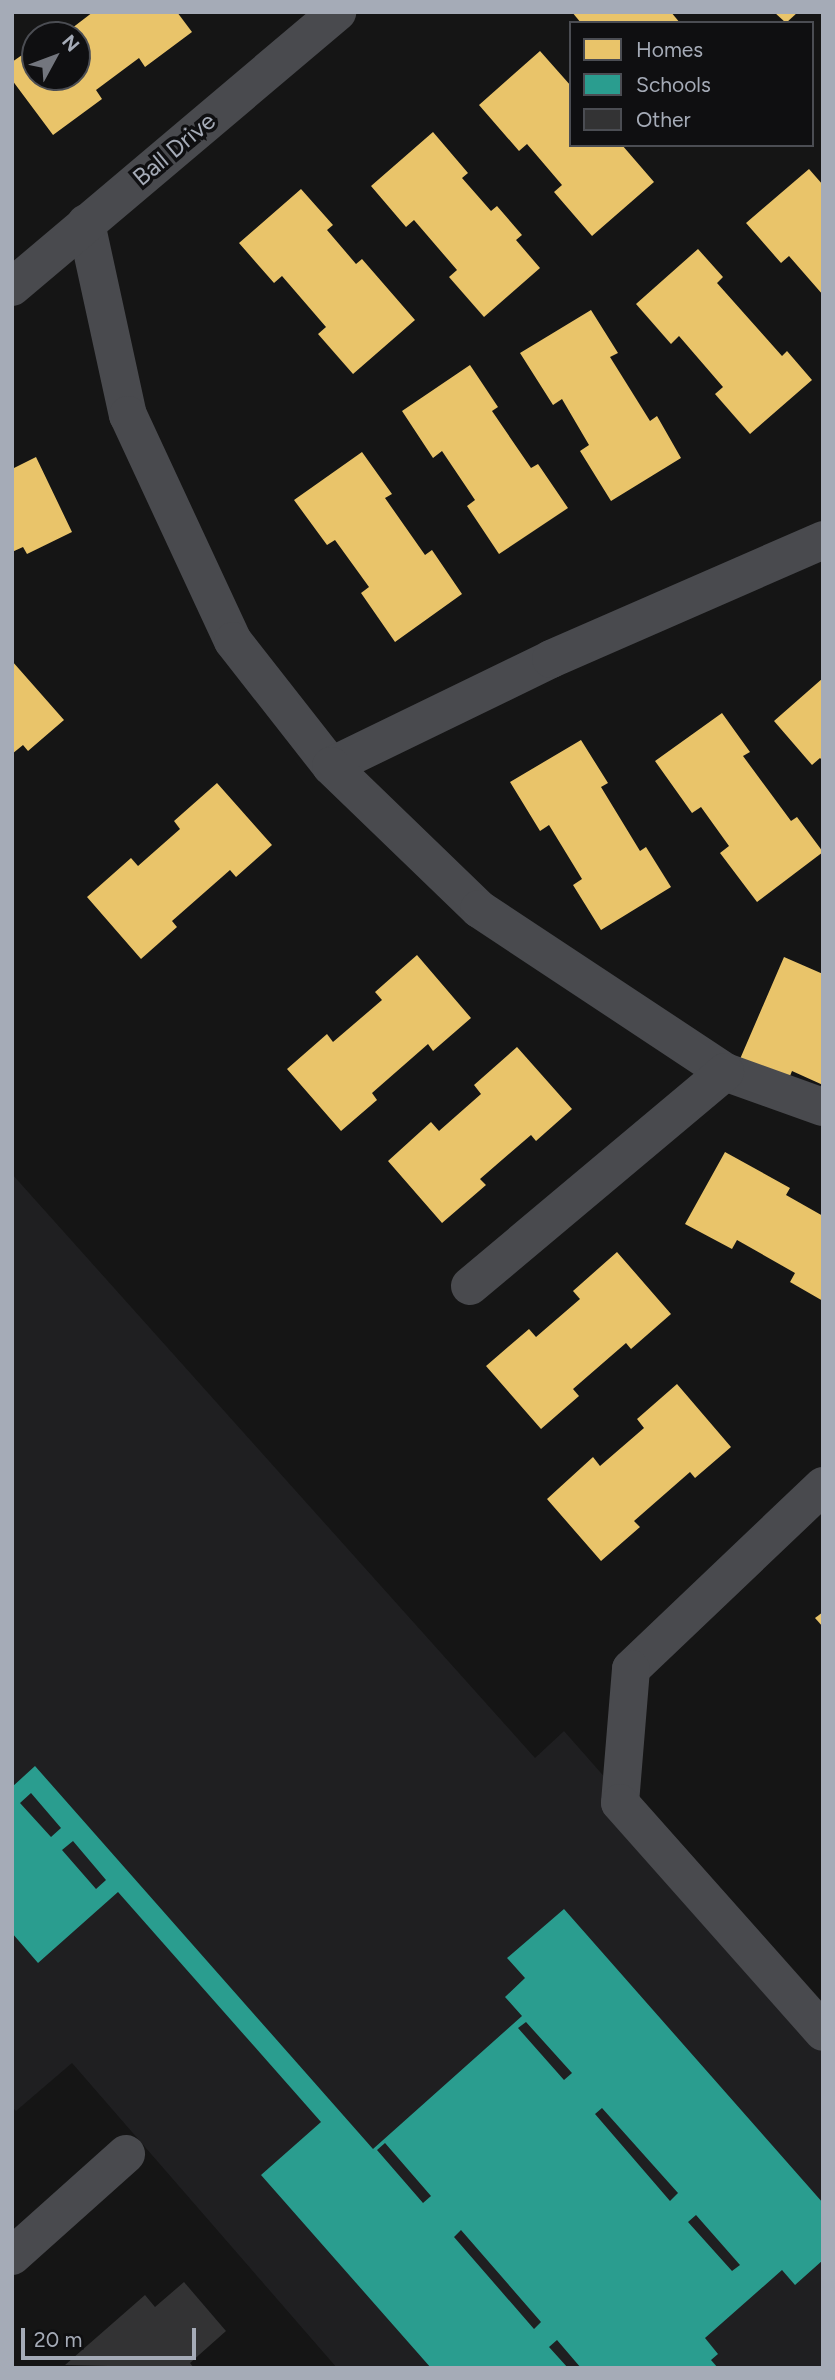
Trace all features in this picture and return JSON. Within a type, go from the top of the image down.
[{"type":"street","name":"Ball Drive","points":[[12,287],[337,12]]},
{"type":"street","points":[[86,223],[128,415],[233,641],[331,766],[479,909],[725,1072],[823,1107]]},
{"type":"street","points":[[331,766],[551,659],[823,540]]},
{"type":"street","points":[[470,1286],[725,1072]]},
{"type":"street","points":[[823,1486],[631,1669],[620,1803],[823,2032]]},
{"type":"street","points":[[12,2256],[126,2154]]},
{"type":"shaded area","points":[[12,1174],[535,1758],[564,1731],[823,2025],[823,2368],[337,2368],[72,2063],[16,2111],[12,2107]]},
{"type":"building: Homes","points":[[93,12],[177,12],[192,32],[145,67],[139,58],[96,90],[102,99],[53,135],[12,80],[12,62],[21,56],[21,91],[91,91],[91,21],[81,21]]},
{"type":"building: Homes","points":[[572,12],[671,12],[678,21],[579,21]]},
{"type":"building: Homes","points":[[774,12],[798,12],[788,21],[784,21]]},
{"type":"building: Homes","points":[[540,51],[569,84],[569,147],[624,147],[654,182],[592,236],[554,192],[562,185],[527,144],[519,151],[479,105]]},
{"type":"building: Homes","points":[[433,132],[468,173],[462,178],[491,211],[497,206],[522,235],[516,240],[540,268],[484,317],[449,277],[457,270],[414,220],[406,227],[371,186]]},
{"type":"building: Homes","points":[[809,169],[823,185],[823,295],[789,256],[781,263],[746,223]]},
{"type":"building: Homes","points":[[301,189],[333,225],[327,230],[356,264],[362,259],[415,320],[353,374],[318,334],[326,327],[282,276],[274,283],[239,243]]},
{"type":"building: Homes","points":[[698,249],[723,277],[717,283],[782,356],[787,351],[812,380],[750,434],[715,394],[723,387],[679,336],[671,344],[636,304]]},
{"type":"building: Homes","points":[[591,310],[618,353],[610,357],[650,421],[657,416],[681,458],[611,501],[580,451],[589,445],[562,399],[553,405],[520,353]]},
{"type":"building: Homes","points":[[470,365],[498,407],[492,411],[531,468],[538,464],[568,508],[499,554],[467,506],[475,500],[442,451],[433,458],[402,411]]},
{"type":"building: Homes","points":[[362,452],[392,494],[385,498],[425,555],[432,550],[462,594],[395,642],[361,593],[369,587],[335,540],[327,545],[294,500]]},
{"type":"building: Homes","points":[[36,457],[72,532],[27,554],[23,547],[12,552],[12,469]]},
{"type":"building: Homes","points":[[12,661],[64,720],[28,751],[23,745],[12,754]]},
{"type":"building: Homes","points":[[823,678],[823,761],[820,758],[812,765],[774,721]]},
{"type":"building: Homes","points":[[722,713],[750,752],[743,756],[791,821],[797,817],[823,852],[757,902],[720,853],[729,846],[701,807],[692,813],[655,761]]},
{"type":"building: Homes","points":[[581,740],[608,783],[601,787],[640,851],[646,847],[671,887],[601,930],[573,885],[582,879],[549,825],[540,831],[510,782]]},
{"type":"building: Homes","points":[[217,783],[272,845],[236,877],[230,870],[172,921],[177,927],[141,959],[87,897],[131,858],[138,866],[180,829],[174,821]]},
{"type":"building: Homes","points":[[417,955],[471,1018],[433,1051],[428,1044],[372,1093],[377,1100],[341,1131],[287,1069],[327,1034],[333,1042],[382,1000],[375,992]]},
{"type":"building: Homes","points":[[784,957],[823,974],[823,1085],[792,1071],[788,1081],[740,1059]]},
{"type":"building: Homes","points":[[517,1047],[572,1109],[536,1141],[531,1135],[480,1179],[486,1185],[442,1223],[388,1161],[431,1122],[439,1131],[481,1094],[474,1085]]},
{"type":"building: Homes","points":[[725,1152],[790,1188],[786,1195],[823,1216],[823,1301],[790,1282],[795,1273],[737,1240],[732,1249],[685,1224]]},
{"type":"building: Homes","points":[[617,1252],[671,1314],[631,1349],[626,1343],[573,1389],[579,1396],[541,1429],[486,1366],[529,1329],[536,1337],[580,1299],[573,1291]]},
{"type":"building: Homes","points":[[677,1384],[731,1447],[695,1478],[690,1472],[634,1521],[640,1527],[601,1561],[547,1499],[593,1457],[600,1466],[644,1428],[637,1419]]},
{"type":"building: Homes","points":[[823,1612],[823,1627],[815,1618]]},
{"type":"building: Schools","points":[[35,1766],[373,2149],[522,2016],[505,1997],[525,1978],[507,1958],[564,1909],[823,2203],[823,2260],[795,2285],[782,2270],[705,2338],[718,2354],[711,2360],[718,2368],[581,2368],[557,2340],[549,2347],[568,2368],[431,2368],[261,2175],[321,2122],[118,1892],[38,1963],[12,1933],[12,1787]],"holes":[[[31,1793],[61,1828],[51,1837],[20,1803]],[[73,1841],[106,1880],[96,1889],[62,1850]],[[526,2022],[572,2073],[564,2080],[518,2028]],[[602,2108],[678,2193],[670,2201],[595,2114]],[[385,2143],[431,2196],[423,2203],[377,2150]],[[696,2215],[740,2265],[732,2271],[688,2222]],[[461,2230],[541,2322],[534,2329],[454,2237]]]},
{"type":"building: Other","points":[[184,2282],[226,2331],[190,2363],[194,2368],[65,2365],[145,2295],[155,2307]]}]
